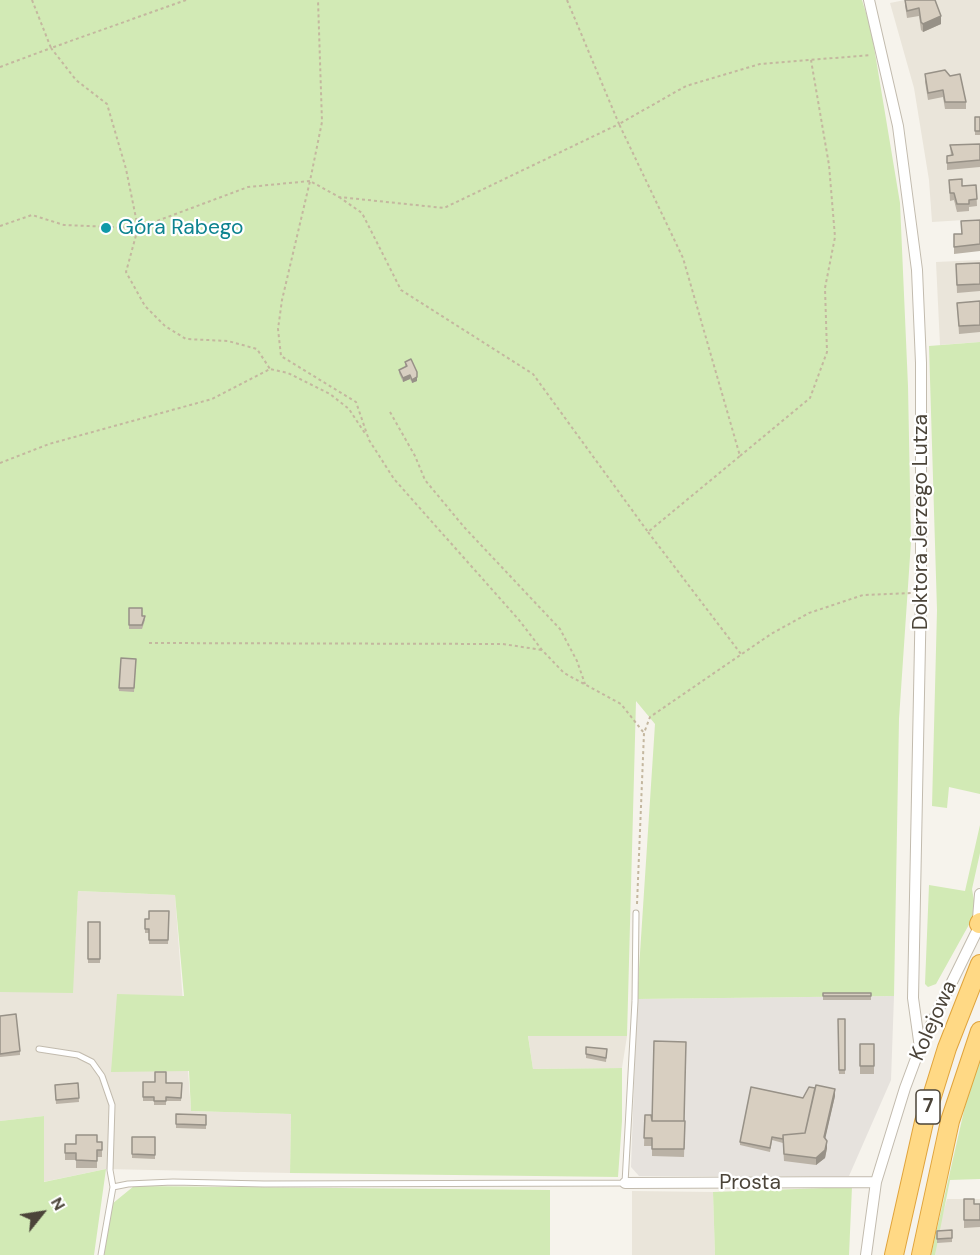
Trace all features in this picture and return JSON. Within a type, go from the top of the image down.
[{"type":"highway","name":"Kolejowa","points":[[894,1255],[924,1122],[947,1048],[980,964]]},
{"type":"highway","name":"7","points":[[921,1255],[950,1121],[980,1031]]},
{"type":"street","name":"Doktora Jerzego Lutza","points":[[869,0],[898,126],[917,270],[921,363],[921,592],[913,998],[920,1048]]},
{"type":"street","name":"Kolejowa","points":[[866,1255],[876,1182],[920,1048],[980,923],[980,894]]},
{"type":"street","name":"Prosta","points":[[625,1183],[876,1182]]},
{"type":"lane","points":[[113,1187],[164,1182],[625,1183],[635,1001],[636,913]]},
{"type":"lane","points":[[39,1049],[92,1062],[102,1076],[112,1105],[110,1170],[113,1187],[101,1255]]},
{"type":"path","points":[[32,0],[51,48],[76,80],[107,104],[126,169],[138,228],[126,272],[145,306],[165,326],[186,339],[228,341],[257,349],[270,369],[288,374],[330,394],[349,409],[394,479],[542,650],[564,673],[621,704],[644,733]]},
{"type":"path","points":[[0,68],[186,0]]},
{"type":"path","points":[[318,0],[322,122],[282,300],[278,329],[280,356],[356,402],[369,440]]},
{"type":"path","points":[[567,0],[619,124],[683,258],[740,456]]},
{"type":"path","points":[[339,197],[444,208],[619,124],[686,87],[759,64],[882,54]]},
{"type":"path","points":[[648,532],[810,398],[827,352],[825,288],[834,237],[829,165],[811,60]]},
{"type":"path","points":[[0,226],[32,215],[64,225],[138,228],[248,187],[310,181],[339,197],[362,213],[401,290],[533,374],[648,532],[741,654]]},
{"type":"path","points":[[0,463],[60,441],[212,399],[270,369]]},
{"type":"path","points":[[390,412],[415,456],[424,480],[464,527],[560,628],[577,661],[585,684]]},
{"type":"path","points":[[636,913],[644,733],[650,717],[771,634],[833,603],[863,595],[921,592]]},
{"type":"path","points":[[148,643],[503,644],[542,650]]},
{"type":"shaded area","points":[[905,0],[980,0],[980,219],[932,222],[929,180],[914,88],[890,3]]},
{"type":"shaded area","points":[[980,260],[980,342],[940,345],[936,262]]},
{"type":"shaded area","points":[[78,891],[175,895],[191,1111],[291,1114],[290,1173],[106,1169],[43,1182],[44,1116],[0,1121],[0,992],[72,992]]},
{"type":"shaded area","points":[[894,996],[891,1080],[849,1176],[639,1176],[631,1167],[637,999]]},
{"type":"shaded area","points":[[528,1035],[627,1036],[622,1068],[533,1069]]},
{"type":"shaded area","points":[[632,1191],[713,1192],[715,1255],[632,1255]]},
{"type":"shaded area","points":[[947,1199],[980,1199],[980,1255],[935,1255],[937,1235]]},
{"type":"green space","points":[[0,0],[862,0],[871,29],[900,203],[908,386],[911,542],[899,719],[894,996],[637,999],[655,724],[636,701],[627,1036],[528,1036],[533,1069],[622,1068],[622,1121],[618,1177],[290,1173],[291,1114],[191,1111],[189,1071],[111,1072],[117,994],[184,996],[175,895],[78,891],[73,993],[0,992]]},
{"type":"green space","points":[[980,342],[980,794],[949,787],[947,808],[932,806],[937,610],[929,346]]},
{"type":"green space","points":[[980,825],[980,853],[972,889],[976,912],[936,984],[928,987],[925,984],[929,885],[965,891]]},
{"type":"green space","points":[[980,1060],[980,1179],[950,1180],[935,1255],[931,1255],[966,1102]]},
{"type":"green space","points":[[44,1116],[44,1182],[106,1169],[94,1255],[0,1255],[0,1121]]},
{"type":"green space","points":[[134,1186],[550,1190],[550,1255],[104,1255],[112,1204]]},
{"type":"green space","points":[[852,1187],[849,1255],[715,1255],[713,1192]]},
{"type":"building","points":[[905,0],[935,0],[941,16],[923,24],[919,8],[907,11]]},
{"type":"building","points":[[945,70],[950,76],[960,74],[966,102],[945,102],[943,90],[928,93],[925,74]]},
{"type":"building","points":[[975,117],[980,117],[980,131],[975,131]]},
{"type":"building","points":[[980,144],[980,160],[947,163],[947,156],[953,155],[950,145]]},
{"type":"building","points":[[962,179],[962,186],[976,185],[977,199],[969,200],[969,204],[957,204],[954,193],[950,193],[949,180]]},
{"type":"building","points":[[980,220],[980,244],[954,247],[954,234],[962,234],[961,221]]},
{"type":"building","points":[[980,263],[980,284],[957,285],[956,264]]},
{"type":"building","points":[[980,301],[980,325],[959,326],[957,303]]},
{"type":"building","points":[[411,359],[417,372],[417,377],[412,380],[410,375],[403,378],[399,370],[407,366],[405,362]]},
{"type":"building","points":[[129,608],[142,608],[142,616],[145,616],[142,625],[129,625]]},
{"type":"building","points":[[121,658],[136,659],[134,688],[119,688]]},
{"type":"building","points":[[149,911],[169,911],[168,940],[149,940],[149,929],[145,929],[145,919],[149,919]]},
{"type":"building","points":[[88,922],[100,922],[100,959],[88,959]]},
{"type":"building","points":[[823,993],[871,993],[871,996],[823,996]]},
{"type":"building","points":[[16,1014],[20,1051],[0,1054],[0,1016]]},
{"type":"building","points":[[838,1019],[845,1019],[845,1070],[839,1070]]},
{"type":"building","points":[[654,1041],[686,1042],[684,1121],[652,1121]]},
{"type":"building","points":[[860,1044],[874,1044],[874,1066],[860,1066]]},
{"type":"building","points":[[586,1047],[607,1049],[606,1058],[586,1054]]},
{"type":"building","points":[[155,1072],[166,1072],[166,1083],[182,1083],[181,1098],[166,1097],[166,1101],[154,1101],[154,1097],[143,1097],[143,1082],[155,1082]]},
{"type":"building","points":[[78,1083],[79,1098],[56,1100],[55,1085]]},
{"type":"building","points":[[816,1085],[835,1089],[824,1137],[827,1141],[825,1150],[816,1158],[784,1154],[783,1135],[805,1133]]},
{"type":"building","points":[[751,1087],[803,1098],[809,1087],[815,1088],[805,1133],[783,1135],[783,1139],[772,1137],[770,1148],[740,1142]]},
{"type":"building","points":[[176,1114],[206,1115],[206,1125],[176,1124]]},
{"type":"building","points":[[645,1115],[651,1115],[652,1121],[685,1121],[684,1149],[652,1149],[652,1138],[644,1138]]},
{"type":"building","points":[[76,1135],[97,1135],[97,1142],[102,1142],[102,1150],[97,1150],[97,1161],[76,1160],[76,1153],[65,1153],[65,1144],[76,1144]]},
{"type":"building","points":[[132,1137],[155,1137],[155,1155],[132,1154]]},
{"type":"building","points":[[964,1199],[974,1199],[974,1204],[980,1204],[980,1220],[964,1220]]},
{"type":"building","points":[[952,1230],[952,1238],[937,1239],[937,1231]]},
{"type":"place","name":"Góra Rabego","points":[[106,228]]}]
